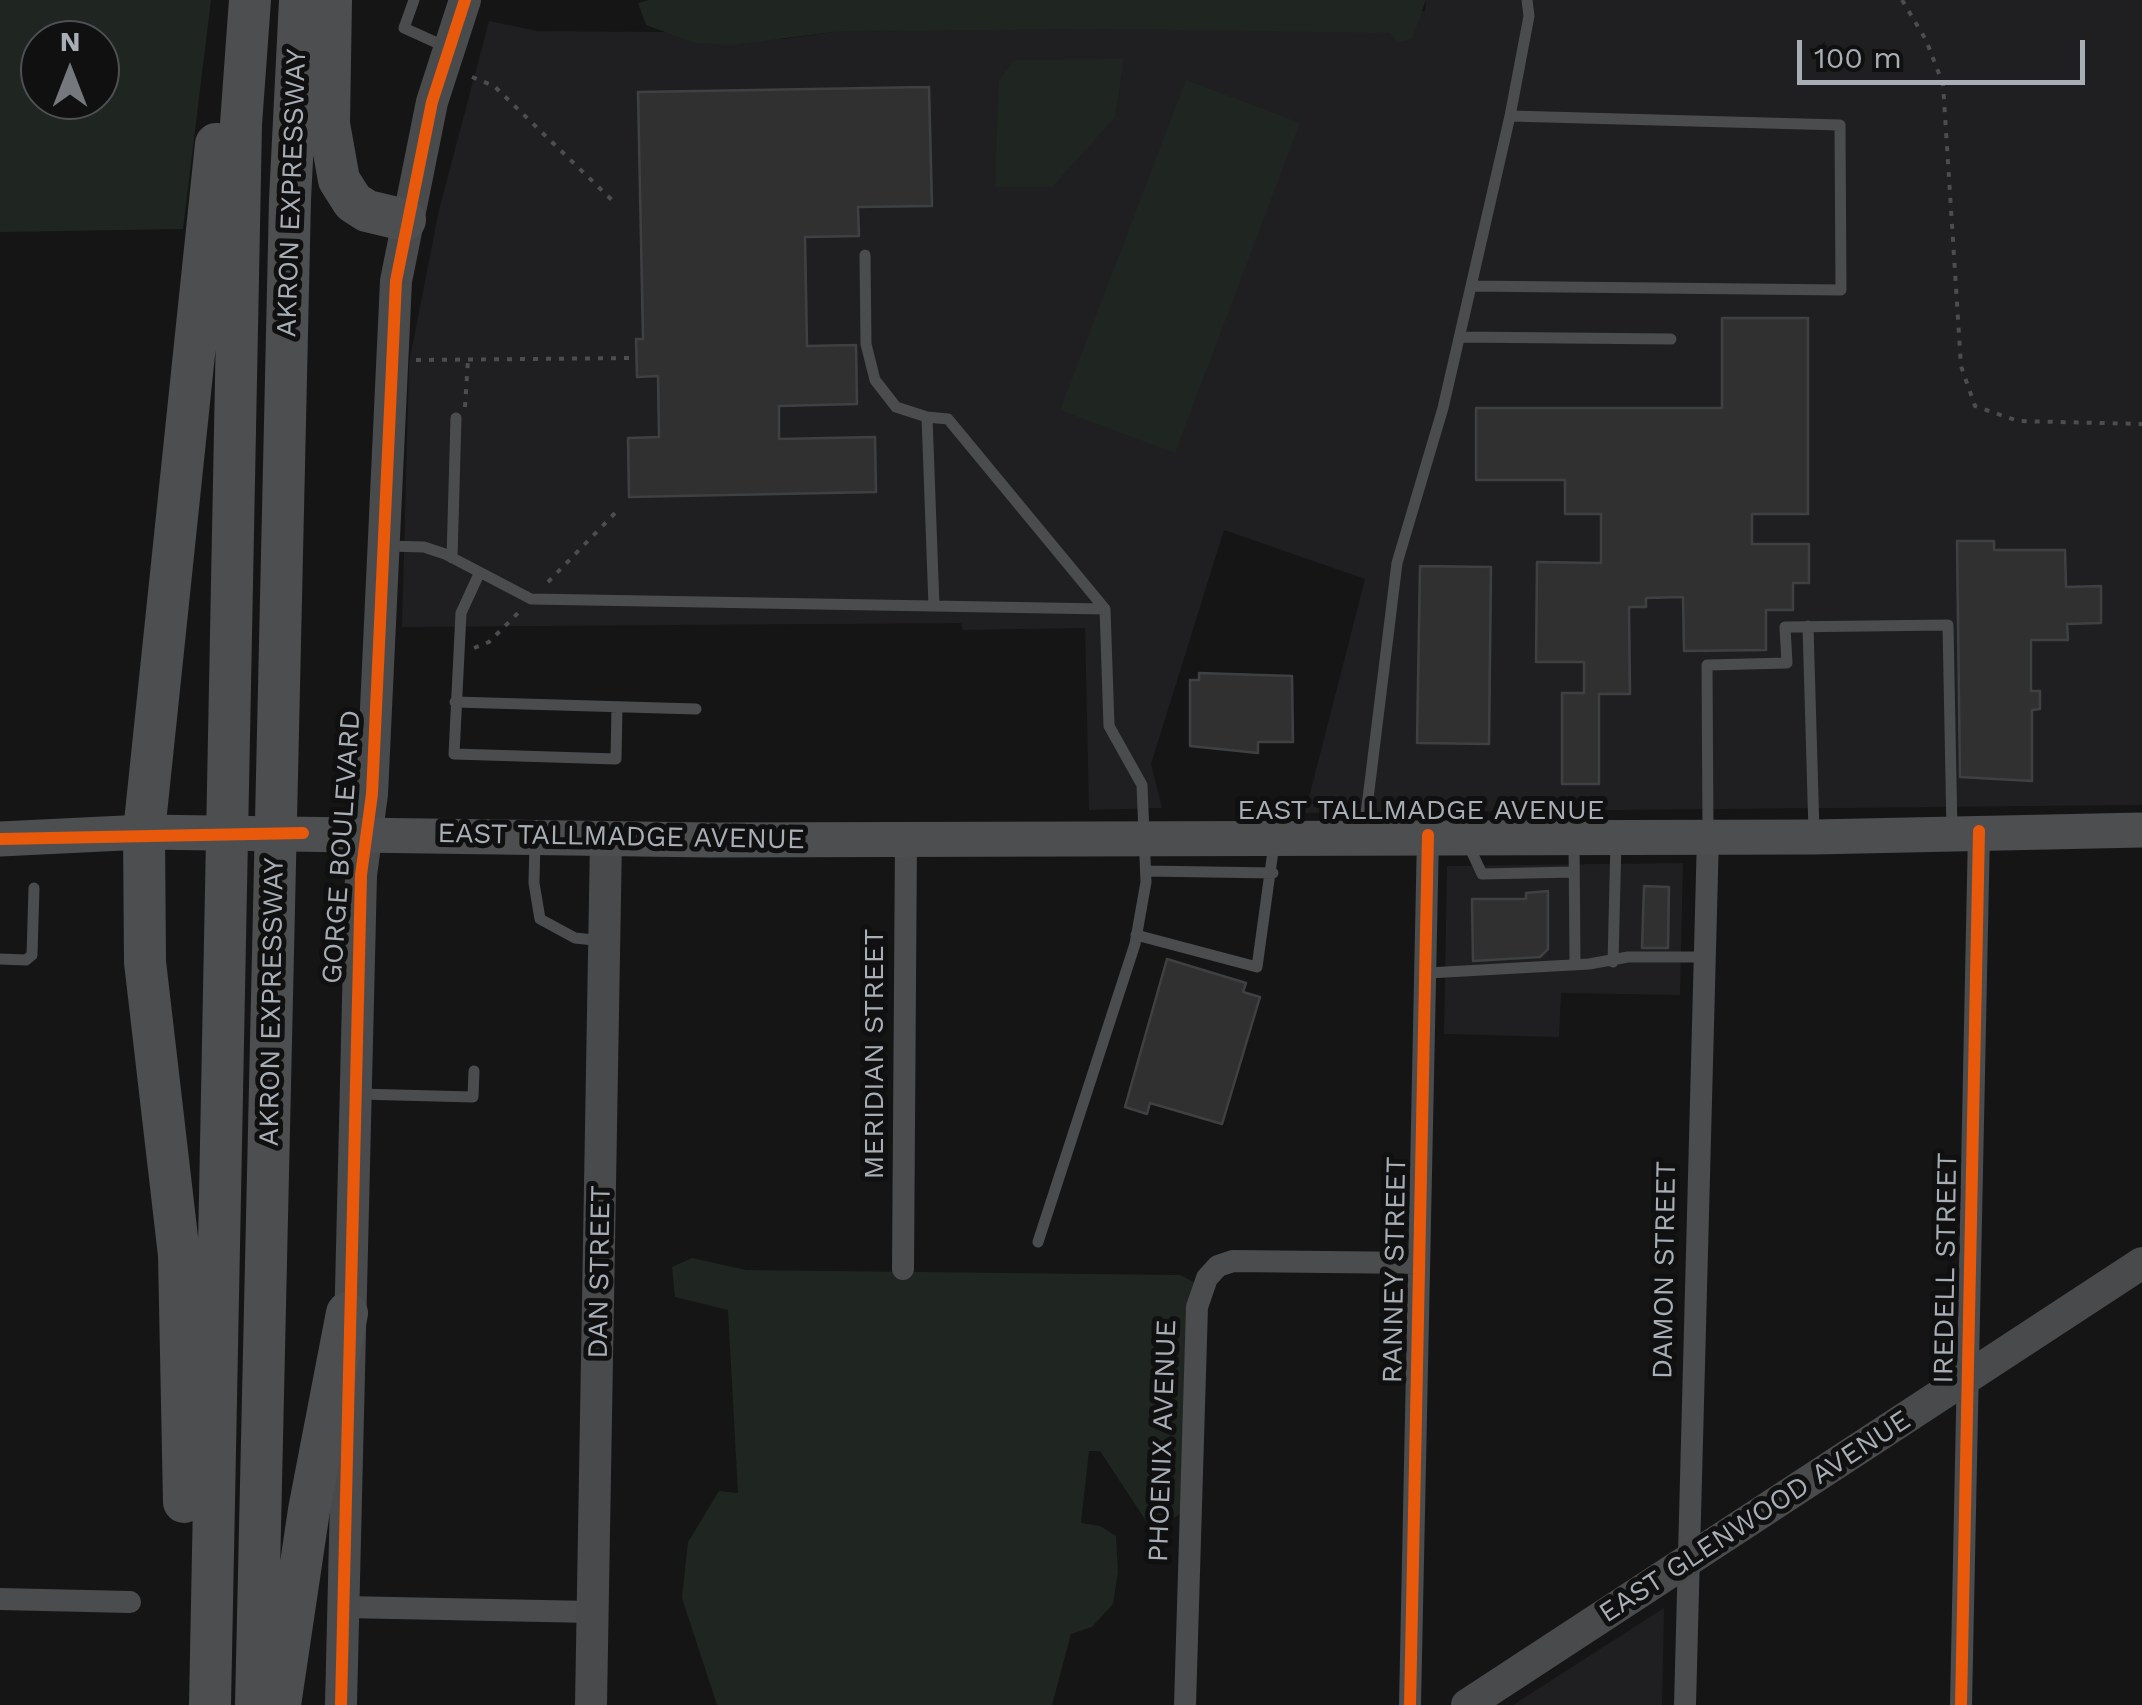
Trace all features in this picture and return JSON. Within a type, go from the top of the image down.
[{"type":"highway","name":"AKRON EXPRESSWAY","points":[[210,1705],[250,0]]},
{"type":"highway","name":"AKRON EXPRESSWAY","points":[[256,1705],[290,200],[300,0]]},
{"type":"highway","points":[[330,0],[328,109],[339,180],[353,202],[367,211],[405,220]]},
{"type":"highway","points":[[212,1540],[184,1502],[179,1255],[145,962],[144,832],[224,80],[246,46]]},
{"type":"highway","points":[[280,1705],[309,1510],[348,1313]]},
{"type":"main road","name":"EAST TALLMADGE AVENUE","points":[[0,838],[200,832],[906,839],[1145,854],[1274,836],[1814,836],[2142,830]]},
{"type":"street","name":"GORGE BOULEVARD","points":[[341,1705],[352,1372],[348,1313],[355,1094],[393,320],[405,220],[448,48],[465,0]]},
{"type":"street","name":"IREDELL STREET","points":[[1960,1705],[1969,1377],[1966,832]]},
{"type":"street","name":"RANNEY STREET","points":[[1410,1705],[1428,835]]},
{"type":"street","name":"DAMON STREET","points":[[1685,1705],[1708,836]]},
{"type":"street","name":"DAN STREET","points":[[591,1705],[606,839]]},
{"type":"street","name":"MERIDIAN STREET","points":[[903,1269],[906,839]]},
{"type":"street","name":"PHOENIX AVENUE","points":[[1185,1705],[1197,1308],[1207,1278],[1218,1266],[1233,1261],[1418,1263]]},
{"type":"street","name":"EAST GLENWOOD AVENUE","points":[[1467,1705],[2142,1263]]},
{"type":"street","points":[[0,1599],[130,1602]]},
{"type":"street","points":[[344,1607],[592,1612]]},
{"type":"lane","points":[[414,0],[404,28],[448,48]]},
{"type":"lane","points":[[1364,836],[1397,563],[1460,337],[1510,116],[1529,16],[1528,0]]},
{"type":"lane","points":[[1471,286],[1841,290],[1840,124],[1510,116]]},
{"type":"lane","points":[[866,255],[866,344],[875,380],[896,406],[927,417],[948,419],[1105,609],[1109,726],[1138,771],[1145,854],[1136,935],[1038,1242]]},
{"type":"lane","points":[[1460,337],[1671,339]]},
{"type":"lane","points":[[927,417],[934,606]]},
{"type":"lane","points":[[452,558],[456,418]]},
{"type":"lane","points":[[384,546],[424,547],[531,599],[1105,609]]},
{"type":"lane","points":[[478,574],[461,613],[454,754],[616,759],[617,707]]},
{"type":"lane","points":[[1708,836],[1706,666],[1786,662],[1786,627],[1808,626],[1948,625],[1966,832]]},
{"type":"lane","points":[[1808,626],[1814,836]]},
{"type":"lane","points":[[455,702],[696,710]]},
{"type":"lane","points":[[1465,835],[1482,874],[1574,872]]},
{"type":"lane","points":[[1574,835],[1575,965]]},
{"type":"lane","points":[[1612,962],[1616,835]]},
{"type":"lane","points":[[1136,935],[1258,967],[1273,872],[1274,836]]},
{"type":"lane","points":[[535,837],[534,884],[540,919],[575,938],[604,941]]},
{"type":"lane","points":[[1145,854],[1273,872]]},
{"type":"lane","points":[[0,960],[26,960],[32,954],[34,888]]},
{"type":"lane","points":[[1428,973],[1575,965],[1628,957],[1703,957]]},
{"type":"lane","points":[[355,1094],[473,1097],[474,1071]]},
{"type":"path","points":[[1902,0],[1926,40],[1943,84],[1962,366],[1975,406],[2018,421],[2142,424]]},
{"type":"path","points":[[472,77],[494,86],[614,202]]},
{"type":"path","points":[[426,360],[636,358]]},
{"type":"path","points":[[456,418],[465,409],[468,359]]},
{"type":"shaded area","points":[[0,0],[211,0],[183,229],[0,232]]},
{"type":"shaded area","points":[[1426,0],[2142,0],[2142,805],[1305,813],[1365,579],[1224,530],[1151,764],[1162,808],[1089,810],[1085,628],[963,630],[961,623],[402,627],[409,363],[439,210],[489,21],[537,31],[665,32],[784,39],[834,32],[1149,28],[1425,11]]},
{"type":"shaded area","points":[[1426,0],[1412,39],[1398,43],[1390,33],[1107,29],[834,32],[731,45],[695,43],[646,25],[638,3]]},
{"type":"shaded area","points":[[1124,59],[1115,117],[1052,187],[995,187],[999,81],[1014,60]]},
{"type":"shaded area","points":[[1186,80],[1300,123],[1175,453],[1060,410]]},
{"type":"shaded area","points":[[1683,863],[1680,995],[1561,993],[1559,1037],[1444,1034],[1447,866]]},
{"type":"shaded area","points":[[692,1258],[746,1270],[1180,1275],[1198,1284],[1182,1512],[1154,1533],[1100,1451],[1089,1451],[1081,1523],[1100,1526],[1116,1536],[1118,1572],[1113,1604],[1092,1627],[1071,1634],[1052,1705],[717,1705],[682,1598],[688,1542],[719,1491],[738,1493],[728,1310],[675,1297],[672,1267]]},
{"type":"shaded area","points":[[1664,1608],[1662,1705],[1513,1705]]},
{"type":"building","points":[[929,87],[932,206],[858,207],[859,236],[805,237],[807,346],[856,345],[857,404],[779,406],[779,439],[875,437],[876,492],[629,497],[628,438],[659,437],[658,376],[637,377],[636,339],[643,339],[638,92]]},
{"type":"building","points":[[1722,318],[1808,318],[1808,514],[1752,514],[1752,544],[1809,544],[1809,583],[1793,583],[1793,610],[1766,610],[1766,650],[1684,651],[1683,597],[1646,598],[1646,607],[1629,607],[1630,694],[1599,694],[1599,784],[1562,784],[1562,693],[1584,693],[1584,662],[1536,662],[1537,562],[1601,563],[1601,514],[1565,514],[1565,480],[1476,480],[1476,408],[1722,408]]},
{"type":"building","points":[[1957,541],[1994,541],[1994,550],[2065,550],[2066,587],[2101,586],[2101,623],[2067,624],[2068,640],[2031,640],[2031,691],[2040,691],[2040,709],[2032,710],[2032,781],[1960,777]]},
{"type":"building","points":[[1420,566],[1491,567],[1489,744],[1417,743]]},
{"type":"building","points":[[1199,673],[1292,676],[1293,742],[1258,742],[1258,753],[1190,746],[1190,680],[1199,680]]},
{"type":"building","points":[[1644,886],[1669,887],[1668,948],[1642,948]]},
{"type":"building","points":[[1548,891],[1548,949],[1540,957],[1473,961],[1472,899],[1526,899],[1526,893]]},
{"type":"building","points":[[1167,959],[1246,983],[1243,992],[1260,997],[1222,1124],[1150,1103],[1147,1114],[1125,1107]]},
{"type":"cycle path","points":[[341,1705],[361,875],[372,794],[396,281],[432,102],[465,0]]},
{"type":"cycle path","points":[[1961,1705],[1979,831]]},
{"type":"cycle path","points":[[0,839],[303,833]]},
{"type":"cycle path","points":[[1410,1705],[1428,835]]}]
